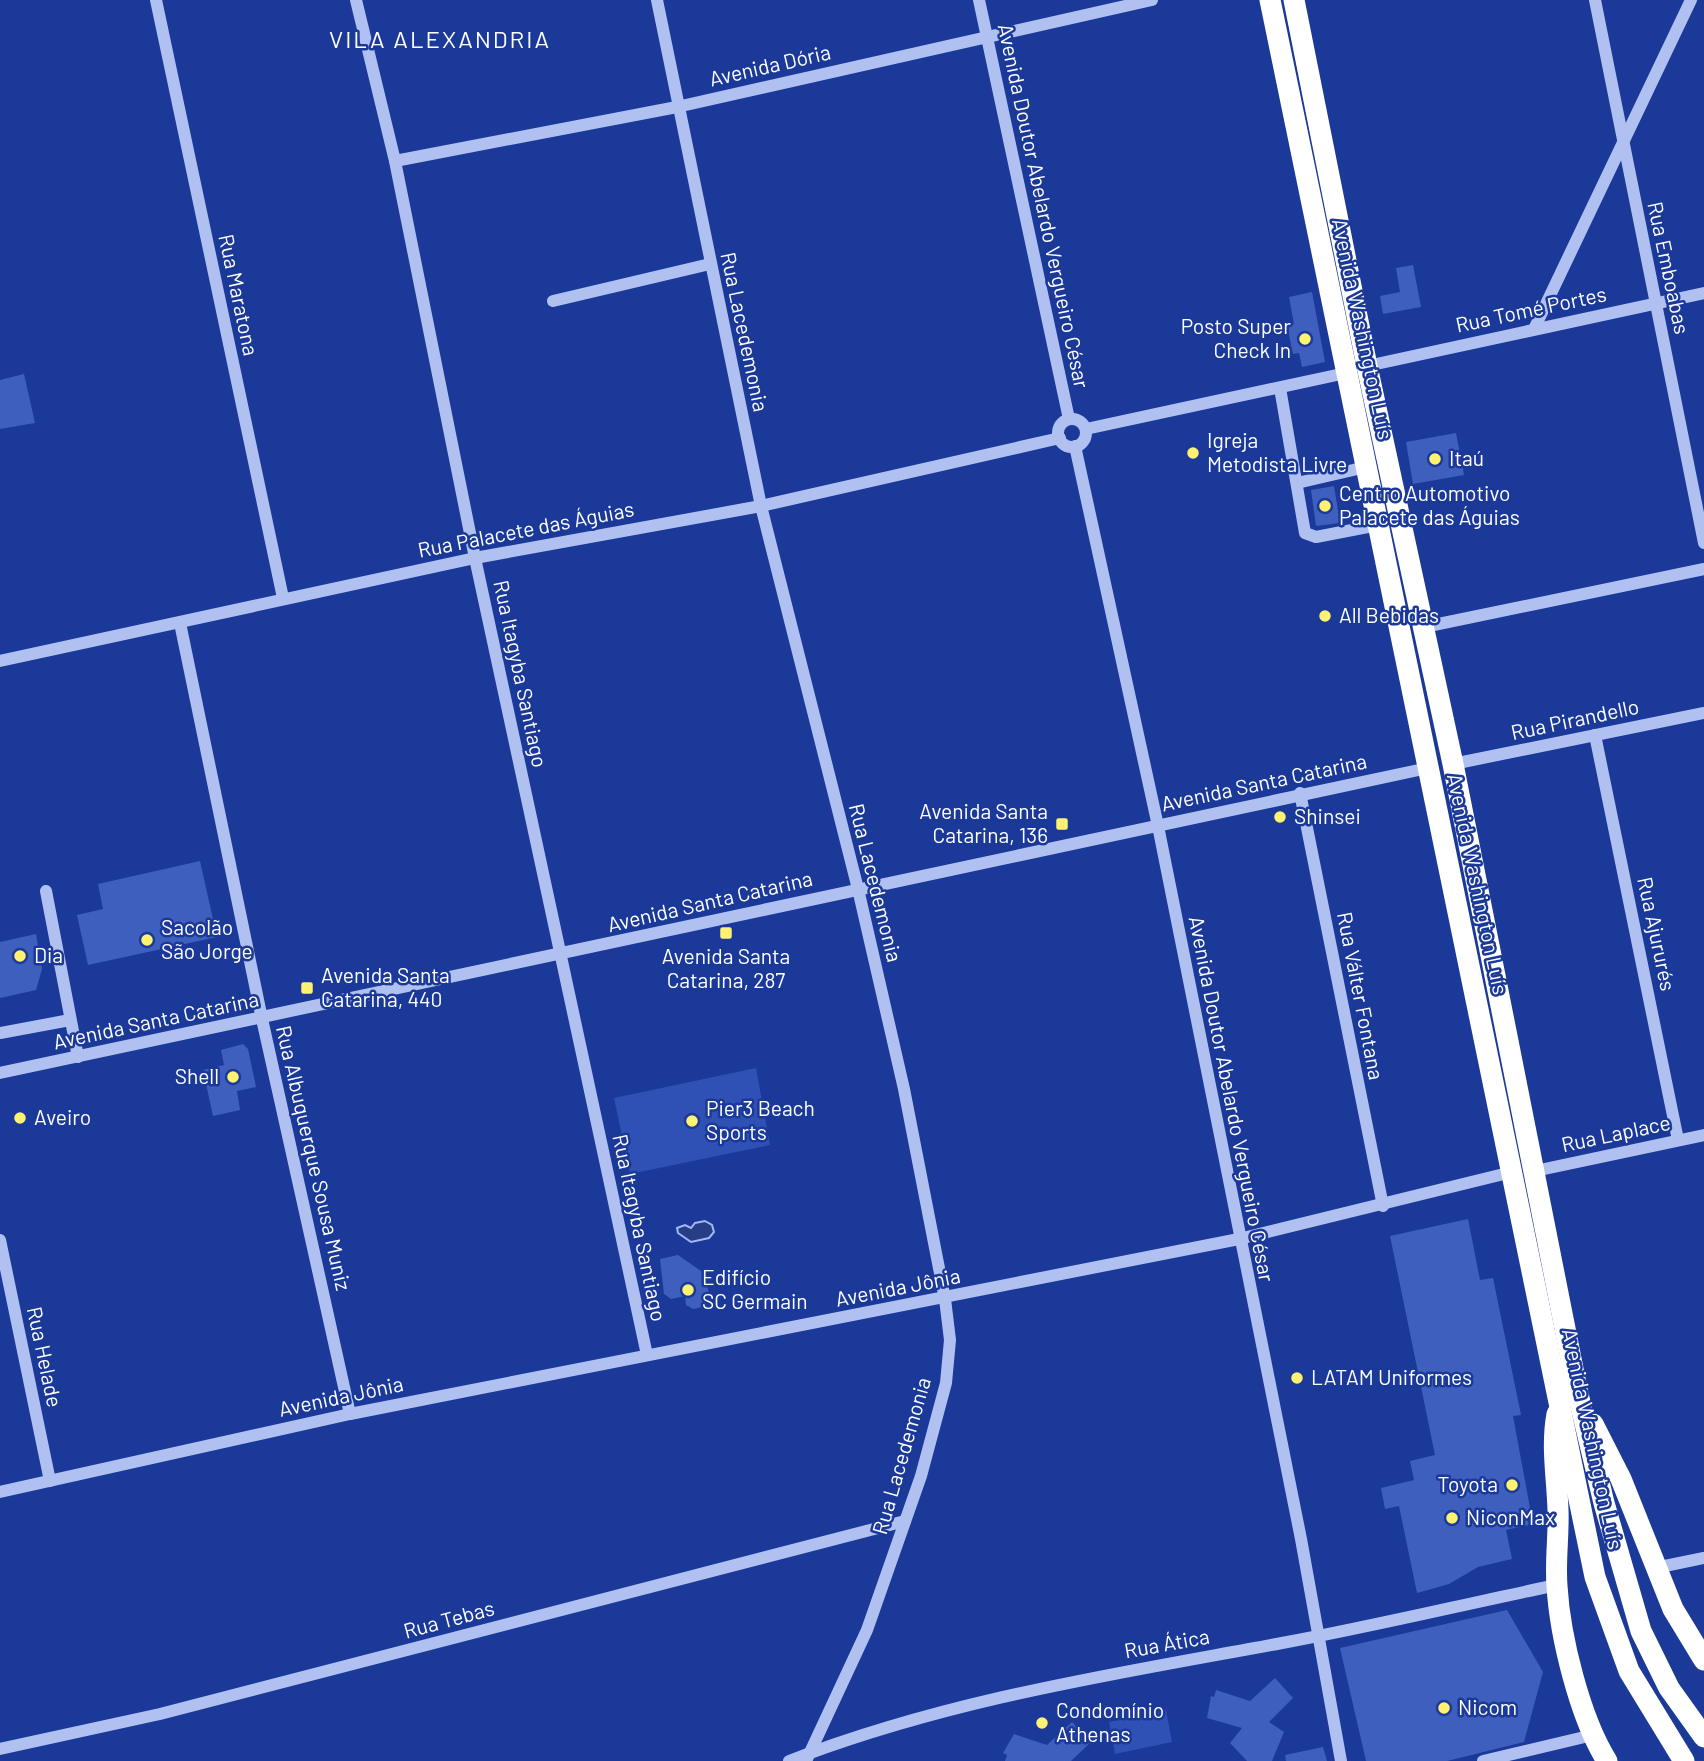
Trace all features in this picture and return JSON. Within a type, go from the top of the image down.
[{"type":"highway","name":"Avenida Washington Luís","points":[[1270,0],[1513,1172],[1569,1398],[1587,1431],[1604,1503],[1641,1631],[1668,1688],[1704,1737]]},
{"type":"highway","name":"Avenida Washington Luís","points":[[1294,0],[1367,366],[1453,764],[1535,1171],[1569,1398],[1572,1464],[1595,1577],[1629,1671],[1684,1761]]},
{"type":"highway","points":[[1569,1398],[1621,1479],[1655,1568],[1674,1609],[1704,1660]]},
{"type":"highway","points":[[1569,1398],[1552,1441],[1558,1513],[1557,1585],[1564,1642],[1593,1735],[1607,1761]]},
{"type":"street","name":"Rua Maratona","points":[[156,0],[283,598]]},
{"type":"street","name":"Rua Itagyba Santiago","points":[[356,0],[396,161],[475,558],[647,1355]]},
{"type":"street","name":"Rua Lacedemonia","points":[[657,0],[761,506],[858,889],[904,1089],[945,1299],[950,1340],[946,1383],[921,1476],[867,1630],[808,1757]]},
{"type":"street","name":"Avenida Doutor Abelardo Vergueiro César","points":[[979,0],[1069,419]]},
{"type":"street","name":"Avenida Dória","points":[[396,161],[677,107],[1152,0]]},
{"type":"street","name":"Rua Emboabas","points":[[1595,0],[1704,543]]},
{"type":"street","points":[[1535,327],[1691,0]]},
{"type":"street","points":[[553,301],[710,264]]},
{"type":"street","name":"Rua Tomé Portes","points":[[1367,366],[1535,327],[1704,293]]},
{"type":"street","points":[[1086,429],[1346,373]]},
{"type":"street","points":[[1280,388],[1308,536],[1316,537],[1378,526]]},
{"type":"street","points":[[1069,419],[1078,420],[1086,429],[1085,438],[1075,446],[1066,445],[1060,438],[1061,424],[1069,419]]},
{"type":"street","name":"Rua Palacete das Águias","points":[[0,660],[475,558],[761,506],[1060,438]]},
{"type":"street","name":"Avenida Doutor Abelardo Vergueiro César","points":[[1075,446],[1158,826],[1301,1539],[1340,1761]]},
{"type":"street","points":[[1297,483],[1366,467]]},
{"type":"street","points":[[1424,627],[1704,569]]},
{"type":"street","name":"Rua Albuquerque Sousa Muniz","points":[[180,622],[262,1018],[350,1414]]},
{"type":"street","name":"Rua Pirandello","points":[[1453,764],[1704,713]]},
{"type":"street","name":"Rua Ajururés","points":[[1595,735],[1678,1140]]},
{"type":"street","name":"Avenida Santa Catarina","points":[[0,1073],[560,956],[1300,793],[1428,768]]},
{"type":"street","name":"Rua Válter Fontana","points":[[1300,793],[1382,1206]]},
{"type":"street","points":[[46,891],[78,1057]]},
{"type":"street","points":[[0,1033],[70,1020]]},
{"type":"street","name":"Rua Laplace","points":[[1535,1171],[1704,1135]]},
{"type":"street","name":"Avenida Jônia","points":[[0,1492],[350,1414],[1239,1239],[1513,1172]]},
{"type":"street","name":"Rua Helade","points":[[0,1240],[50,1481]]},
{"type":"street","name":"Rua Tebas","points":[[0,1749],[186,1707],[905,1521]]},
{"type":"street","points":[[1655,1568],[1704,1558]]},
{"type":"street","name":"Rua Ática","points":[[789,1761],[808,1757],[919,1716],[1037,1687],[1317,1636],[1557,1585]]},
{"type":"street","points":[[1483,1761],[1593,1735]]},
{"type":"shaded area","name":"Pier3 Beach Sports","points":[[756,1068],[770,1145],[630,1174],[614,1098]]},
{"type":"shaded area","points":[[705,1221],[712,1225],[714,1232],[709,1238],[691,1242],[678,1233],[677,1228],[685,1225],[691,1228],[695,1223]]},
{"type":"shaded area","points":[[1166,1710],[1172,1742],[1115,1754],[1109,1722]]},
{"type":"building","points":[[1413,265],[1421,307],[1383,314],[1380,296],[1400,292],[1396,268]]},
{"type":"building","name":"Posto Super Check In","points":[[1312,292],[1325,362],[1302,367],[1299,353],[1293,354],[1287,325],[1294,324],[1289,297]]},
{"type":"building","points":[[24,374],[35,423],[0,429],[0,380]]},
{"type":"building","name":"Itaú","points":[[1456,433],[1464,475],[1413,484],[1406,442]]},
{"type":"building","name":"Centro Automotivo Palacete das Águias","points":[[1334,486],[1340,523],[1316,526],[1311,490]]},
{"type":"building","points":[[200,861],[217,937],[88,965],[77,915],[103,909],[98,884]]},
{"type":"building","name":"Dia","points":[[36,934],[42,969],[36,990],[0,998],[0,942]]},
{"type":"building","name":"Shell","points":[[243,1044],[248,1049],[256,1087],[237,1091],[240,1110],[213,1116],[203,1070],[224,1065],[221,1050]]},
{"type":"building","points":[[1468,1219],[1480,1280],[1493,1278],[1521,1415],[1513,1416],[1533,1524],[1506,1530],[1512,1559],[1478,1567],[1449,1584],[1417,1593],[1399,1506],[1385,1509],[1381,1488],[1414,1480],[1410,1461],[1435,1455],[1390,1236]]},
{"type":"building","name":"Edifício SC Germain","points":[[678,1255],[708,1276],[706,1279],[710,1299],[706,1306],[693,1309],[686,1305],[685,1296],[671,1299],[664,1294],[660,1259]]},
{"type":"building","name":"Nicom","points":[[1507,1610],[1543,1672],[1524,1742],[1447,1761],[1366,1761],[1340,1648]]},
{"type":"building","points":[[1275,1678],[1293,1698],[1269,1722],[1284,1732],[1272,1761],[1247,1761],[1230,1743],[1242,1728],[1207,1718],[1211,1696],[1214,1697],[1216,1690],[1250,1701]]},
{"type":"building","points":[[1072,1722],[1077,1727],[1080,1725],[1091,1742],[1071,1761],[1005,1761],[1007,1755],[1003,1753],[1014,1734],[1047,1745]]},
{"type":"building","points":[[1323,1747],[1327,1761],[1286,1761],[1285,1755]]},
{"type":"place","name":"Posto Super Check In","points":[[1305,339]]},
{"type":"place","name":"Igreja Metodista Livre","points":[[1193,453]]},
{"type":"place","name":"Itaú","points":[[1435,459]]},
{"type":"place","name":"Centro Automotivo Palacete das Águias","points":[[1325,506]]},
{"type":"place","name":"All Bebidas","points":[[1325,616]]},
{"type":"place","name":"Shinsei","points":[[1280,817]]},
{"type":"place","name":"Avenida Santa Catarina, 136","points":[[1062,824]]},
{"type":"place","name":"Avenida Santa Catarina, 287","points":[[726,933]]},
{"type":"place","name":"Sacolão São Jorge","points":[[147,940]]},
{"type":"place","name":"Dia","points":[[20,956]]},
{"type":"place","name":"Avenida Santa Catarina, 440","points":[[307,988]]},
{"type":"place","name":"Shell","points":[[233,1077]]},
{"type":"place","name":"Aveiro","points":[[20,1118]]},
{"type":"place","name":"Pier3 Beach Sports","points":[[692,1121]]},
{"type":"place","name":"Edifício SC Germain","points":[[688,1290]]},
{"type":"place","name":"LATAM Uniformes","points":[[1297,1378]]},
{"type":"place","name":"Toyota","points":[[1512,1485]]},
{"type":"place","name":"NiconMax","points":[[1452,1518]]},
{"type":"place","name":"Nicom","points":[[1444,1708]]},
{"type":"place","name":"Condomínio Athenas","points":[[1042,1723]]},
{"type":"district","name":"VILA ALEXANDRIA","points":[[440,40]]}]
